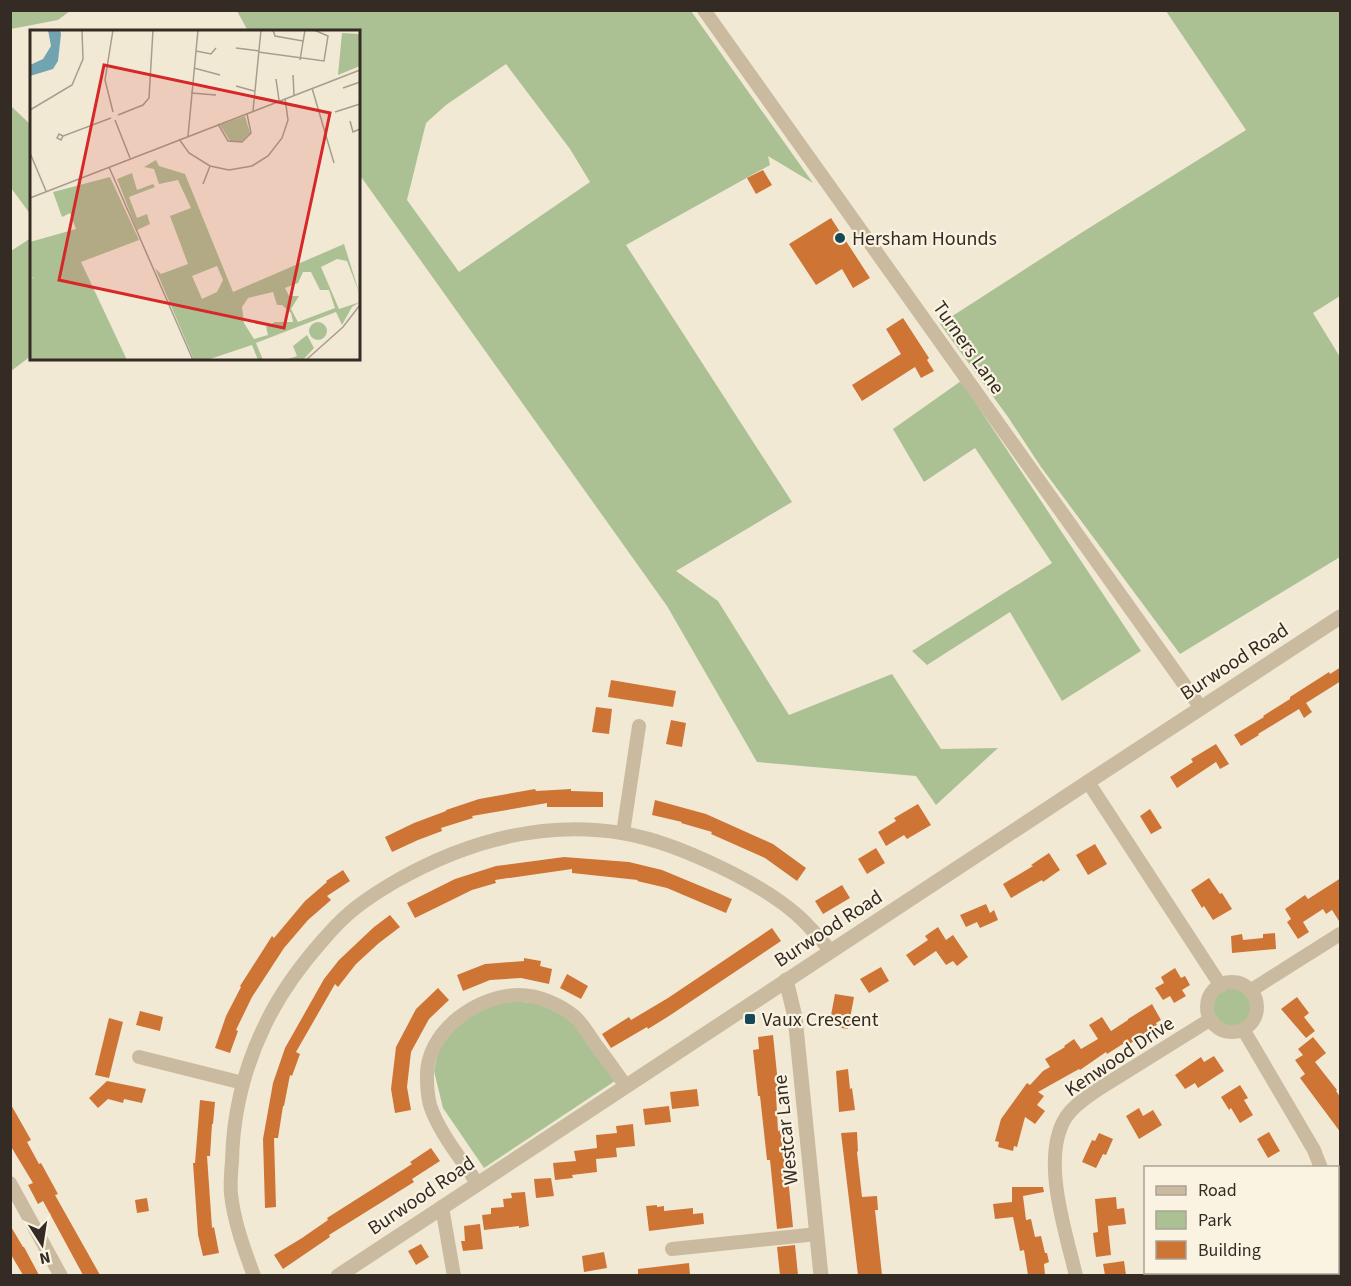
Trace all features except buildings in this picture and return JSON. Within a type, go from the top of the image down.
[{"type":"street","name":"Turners Lane","points":[[704,10],[1201,708]]},
{"type":"street","name":"Burwood Road","points":[[338,1275],[1341,617]]},
{"type":"street","points":[[623,833],[639,726]]},
{"type":"street","points":[[1088,782],[1221,986]]},
{"type":"street","points":[[254,1275],[236,1222],[231,1193],[232,1136],[243,1083],[254,1047],[274,1005],[287,985],[303,963],[345,916],[366,900],[425,865],[476,845],[534,832],[568,830],[623,833],[683,850],[757,886],[797,915],[831,951]]},
{"type":"street","points":[[1250,991],[1341,934]]},
{"type":"street","name":"Westcar Lane","points":[[786,980],[795,1017],[821,1275]]},
{"type":"street","points":[[1227,983],[1241,984],[1256,1000],[1256,1015],[1243,1029],[1228,1032],[1216,1026],[1211,1019],[1207,1010],[1208,1002],[1210,996],[1221,986],[1227,983]]},
{"type":"street","points":[[477,1183],[438,1124],[430,1104],[427,1076],[431,1053],[442,1034],[466,1011],[501,997],[519,995],[550,1002],[574,1016],[625,1085]]},
{"type":"street","name":"Kenwood Drive","points":[[1076,1275],[1054,1173],[1054,1152],[1066,1118],[1079,1102],[1211,1019]]},
{"type":"street","points":[[1243,1029],[1314,1150],[1321,1166]]},
{"type":"street","points":[[139,1057],[243,1083]]},
{"type":"street","points":[[10,1183],[61,1275]]},
{"type":"street","points":[[442,1207],[454,1275]]},
{"type":"street","points":[[672,1249],[817,1234]]},
{"type":"green space","points":[[11,10],[70,11],[58,20],[11,29]]},
{"type":"green space","points":[[237,11],[691,11],[813,183],[768,156],[770,165],[626,245],[792,502],[676,571],[718,601],[789,715],[892,674],[941,749],[998,748],[936,805],[916,776],[757,762],[667,606],[360,175],[360,30],[247,30]],"holes":[[[506,64],[570,149],[590,182],[459,272],[407,200],[426,123],[446,105]]]},
{"type":"green space","points":[[1166,11],[1340,11],[1340,296],[1313,313],[1340,357],[1340,557],[1180,654],[1041,467],[1008,417],[940,324],[1246,130]]},
{"type":"green space","points":[[11,106],[30,124],[30,214],[11,188]]},
{"type":"green space","points":[[30,239],[30,357],[11,371],[11,251]]},
{"type":"green space","points":[[961,381],[1141,651],[1062,701],[1010,612],[927,665],[912,651],[1052,563],[975,448],[924,482],[893,429]]},
{"type":"green space","points":[[1233,987],[1246,993],[1252,1005],[1252,1014],[1241,1026],[1232,1028],[1224,1027],[1217,1021],[1213,1012],[1213,997],[1222,990]]},
{"type":"green space","points":[[505,1001],[539,1003],[573,1021],[615,1081],[484,1168],[443,1108],[434,1071],[440,1042],[473,1011]]},
{"type":"place","name":"Hersham Hounds","points":[[840,238]]},
{"type":"place","name":"Vaux Crescent","points":[[750,1019]]}]
